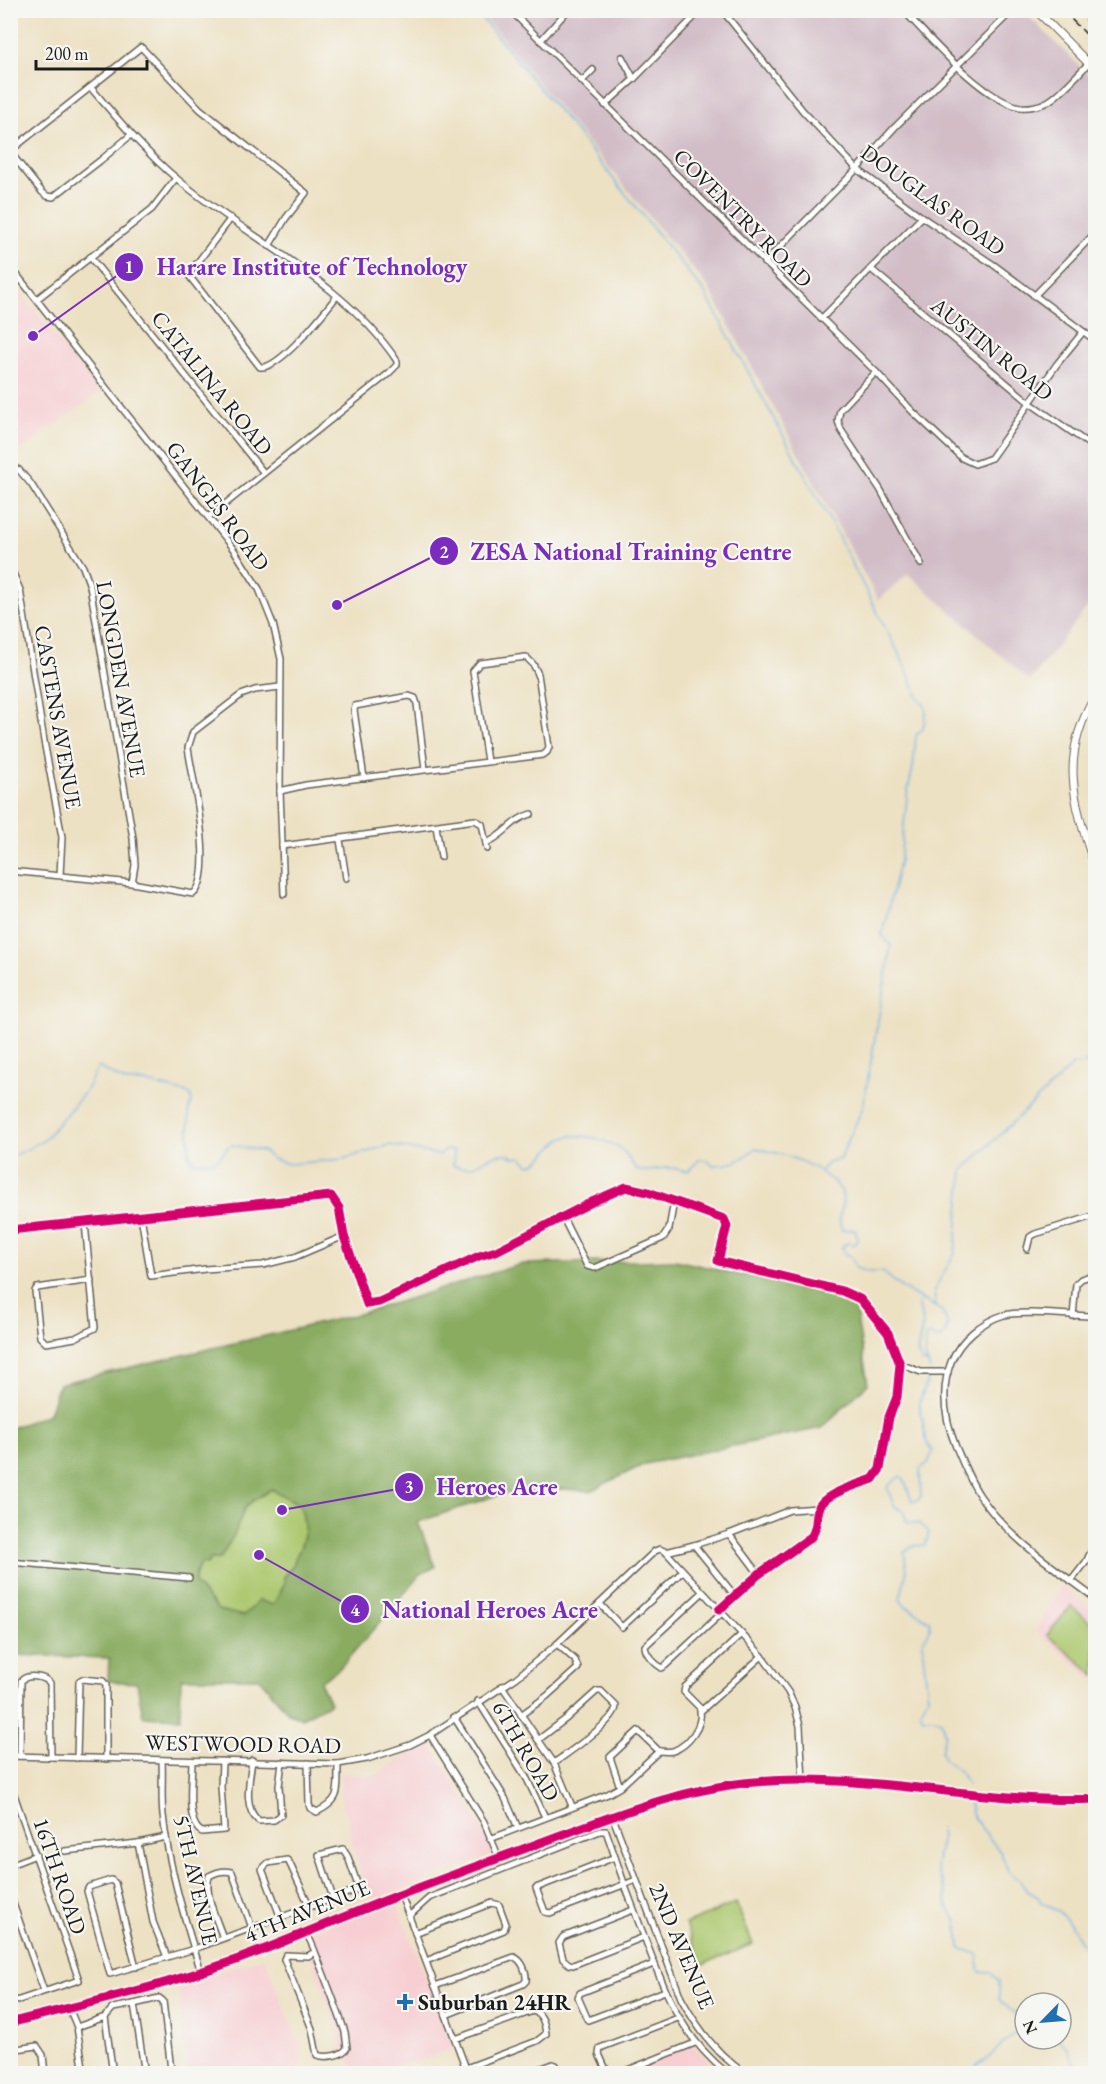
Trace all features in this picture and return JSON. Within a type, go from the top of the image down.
[{"type":"main road","points":[[1036,10],[1095,71]]},
{"type":"main road","points":[[1095,695],[1083,717],[1077,738],[1073,777],[1077,811],[1095,870]]},
{"type":"street","name":"COVENTRY ROAD","points":[[510,10],[876,372],[913,412],[962,458],[975,464],[992,458],[1030,403]]},
{"type":"street","points":[[541,40],[568,10]]},
{"type":"street","points":[[605,105],[634,79],[701,10]]},
{"type":"street","name":"DOUGLAS ROAD","points":[[722,10],[803,111],[857,169],[922,217],[994,265],[1095,341]]},
{"type":"street","points":[[903,10],[958,66],[1004,101],[1027,107],[1049,101],[1088,64]]},
{"type":"street","points":[[764,263],[857,169],[895,126],[1013,10]]},
{"type":"street","points":[[131,135],[52,197],[42,192],[10,151],[141,47],[201,109],[306,193],[286,218],[269,246]]},
{"type":"street","points":[[622,57],[634,79]]},
{"type":"street","points":[[582,81],[593,70]]},
{"type":"street","points":[[91,88],[131,135],[176,178],[337,296],[373,332],[398,364],[208,517]]},
{"type":"street","points":[[38,299],[152,209],[176,178]]},
{"type":"street","points":[[821,319],[922,217]]},
{"type":"street","points":[[231,218],[192,270],[190,277],[260,367],[269,366],[298,343],[337,296]]},
{"type":"street","points":[[1034,296],[1095,232]]},
{"type":"street","name":"CATALINA ROAD","points":[[90,257],[264,473]]},
{"type":"street","name":"GANGES ROAD","points":[[10,266],[245,564],[259,589],[270,617],[281,659],[280,791],[284,894]]},
{"type":"street","name":"AUSTIN ROAD","points":[[871,269],[1030,403],[1095,449]]},
{"type":"street","points":[[1030,403],[1083,332]]},
{"type":"street","points":[[876,372],[840,410],[838,421],[841,430],[880,489],[921,564]]},
{"type":"street","name":"LONGDEN AVENUE","points":[[12,466],[20,470],[31,484],[86,573],[90,586],[133,838],[135,865],[132,883]]},
{"type":"street","name":"CASTENS AVENUE","points":[[10,566],[20,590],[62,837],[60,875]]},
{"type":"street","points":[[280,791],[306,785],[543,755],[549,747],[538,674],[526,657],[480,663],[473,671],[487,761]]},
{"type":"street","points":[[10,871],[132,883],[193,894],[199,890],[204,850],[188,748],[190,737],[193,732],[241,695],[255,690],[280,687]]},
{"type":"street","points":[[364,778],[355,706],[410,696],[415,698],[417,704],[425,769]]},
{"type":"street","points":[[282,846],[479,820],[487,846],[520,817],[531,814]]},
{"type":"street","points":[[436,826],[441,857]]},
{"type":"street","points":[[340,840],[346,878]]},
{"type":"street","points":[[10,1230],[331,1196],[339,1208],[344,1236],[367,1304],[379,1302],[479,1256],[496,1251],[626,1187],[648,1192],[724,1219],[727,1226],[718,1261],[842,1291],[860,1299],[888,1332],[900,1364],[897,1397],[889,1417],[879,1473],[873,1479],[828,1498],[818,1508],[816,1529],[811,1537],[759,1574],[665,1666],[662,1668],[658,1666],[646,1652],[645,1646],[702,1593]]},
{"type":"street","points":[[563,1218],[587,1266],[595,1268],[663,1238],[669,1229],[674,1202]]},
{"type":"street","points":[[1027,1249],[1030,1238],[1035,1234],[1095,1215]]},
{"type":"street","points":[[141,1216],[151,1276],[263,1265],[295,1257],[344,1236]]},
{"type":"street","points":[[85,1223],[91,1280],[95,1328],[75,1338],[46,1343],[42,1341],[35,1291],[37,1288],[91,1280]]},
{"type":"street","points":[[1073,1316],[1076,1284],[1081,1279],[1095,1274]]},
{"type":"street","points":[[1095,1316],[1012,1314],[995,1318],[977,1329],[952,1359],[948,1372],[945,1402],[948,1423],[978,1493],[1017,1538],[1095,1599]]},
{"type":"street","points":[[900,1364],[917,1371],[948,1372]]},
{"type":"street","name":"WESTWOOD ROAD","points":[[10,1756],[192,1761],[252,1760],[338,1764],[388,1753],[430,1735],[530,1667],[655,1551],[660,1549],[666,1552],[694,1545],[790,1510],[818,1508]]},
{"type":"street","points":[[729,1534],[759,1574]]},
{"type":"street","points":[[1071,1581],[1084,1564],[1095,1541]]},
{"type":"street","points":[[694,1545],[735,1596]]},
{"type":"street","points":[[666,1552],[762,1656],[784,1684],[795,1707],[802,1743],[803,1781]]},
{"type":"street","points":[[10,1562],[189,1578]]},
{"type":"street","points":[[600,1604],[622,1627],[682,1571]]},
{"type":"street","points":[[490,1839],[608,1794],[620,1787],[659,1751],[673,1751],[687,1741],[701,1723],[700,1710],[686,1695],[684,1689],[742,1634]]},
{"type":"street","points":[[521,1715],[547,1696],[578,1668],[577,1663],[557,1644]]},
{"type":"street","points":[[700,1710],[762,1656]]},
{"type":"street","points":[[20,1756],[21,1681],[24,1677],[33,1676],[45,1678],[50,1683],[51,1757]]},
{"type":"street","points":[[77,1758],[79,1681],[82,1679],[103,1681],[106,1685],[106,1759]]},
{"type":"street","points":[[502,1686],[554,1762],[572,1806]]},
{"type":"street","points":[[538,1740],[567,1718],[597,1690],[601,1691],[616,1706],[615,1713],[593,1733],[554,1762]]},
{"type":"street","name":"6TH ROAD","points":[[478,1701],[528,1779],[545,1817]]},
{"type":"street","points":[[454,1717],[505,1798],[518,1828]]},
{"type":"street","points":[[620,1787],[609,1761],[612,1754],[638,1731],[659,1751]]},
{"type":"street","points":[[430,1735],[483,1822],[499,1858]]},
{"type":"street","name":"5TH AVENUE","points":[[162,1760],[163,1814],[166,1837],[201,1972]]},
{"type":"street","points":[[252,1760],[249,1802],[251,1812],[259,1821],[274,1820],[281,1815],[279,1786],[282,1762]]},
{"type":"street","points":[[192,1761],[192,1816],[195,1827],[202,1832],[224,1830],[222,1761]]},
{"type":"street","points":[[308,1764],[309,1804],[310,1808],[317,1812],[336,1799],[338,1764]]},
{"type":"street","name":"4TH AVENUE","points":[[13,2022],[155,1987],[201,1972],[612,1815],[718,1787],[803,1781],[859,1781],[1021,1798],[1095,1799]]},
{"type":"street","name":"16TH ROAD","points":[[10,1783],[79,1980],[44,1991]]},
{"type":"street","name":"2ND AVENUE","points":[[612,1815],[681,1998],[698,2028],[710,2042],[728,2060],[746,2073]]},
{"type":"street","points":[[409,1916],[429,1898],[616,1826]]},
{"type":"street","points":[[606,1831],[633,1910],[678,2018],[695,2043],[728,2073]]},
{"type":"street","points":[[65,1851],[138,1844],[166,1837]]},
{"type":"street","points":[[138,1844],[153,1923],[167,1957]]},
{"type":"street","points":[[136,1967],[116,1885],[111,1880],[89,1887],[87,1891],[110,1974],[136,1967],[194,1949],[359,1889],[344,1850],[319,1855],[333,1898]]},
{"type":"street","points":[[10,1865],[36,1855]]},
{"type":"street","points":[[615,1857],[536,1888],[545,1912],[636,1880]]},
{"type":"street","points":[[281,1918],[262,1869],[268,1863],[287,1860],[289,1862],[310,1907]]},
{"type":"street","points":[[223,1938],[207,1883],[209,1876],[213,1874],[223,1871],[232,1872],[252,1928]]},
{"type":"street","points":[[401,1894],[415,1933],[467,2071],[537,2041],[546,2034],[540,2015],[533,2010],[455,2039]]},
{"type":"street","points":[[10,1895],[44,1991],[10,2002]]},
{"type":"street","points":[[415,1933],[492,1903],[499,1905],[505,1918],[507,1924],[504,1930],[426,1961]]},
{"type":"street","points":[[633,1910],[563,1937],[559,1943],[563,1959],[573,1965],[644,1937]]},
{"type":"street","points":[[306,1933],[315,1952],[345,2032],[347,2048],[342,2053],[317,2055],[310,2025],[284,1959],[286,1955],[308,1956],[315,1952]]},
{"type":"street","points":[[435,1986],[514,1957],[520,1961],[526,1976],[523,1984],[446,2014]]},
{"type":"street","points":[[654,1964],[579,1994],[578,1997],[588,2020],[665,1991]]},
{"type":"street","points":[[77,2027],[105,2017],[113,2008],[159,1998],[163,2001],[171,2070],[160,2073]]},
{"type":"street","points":[[671,2003],[681,1998]]},
{"type":"street","points":[[134,2004],[145,2073]]},
{"type":"street","points":[[69,2008],[77,2027],[84,2073]]},
{"type":"street","points":[[10,2011],[13,2022]]},
{"type":"street","points":[[105,2017],[113,2073]]},
{"type":"street","points":[[608,2073],[599,2054],[600,2048],[678,2018]]},
{"type":"street","points":[[618,2073],[695,2043]]},
{"type":"street","points":[[10,2050],[37,2046],[43,2055],[45,2073]]},
{"type":"street","points":[[527,2073],[553,2064],[561,2073]]},
{"type":"shaded area","points":[[479,11],[1023,11],[1095,81],[1095,597],[1030,681],[908,574],[878,600],[709,288]]},
{"type":"shaded area","points":[[10,280],[100,392],[11,457],[10,457]]},
{"type":"shaded area","points":[[1062,1586],[1095,1613],[1095,1681],[1036,1631]]},
{"type":"shaded area","points":[[430,1744],[480,1824],[493,1854],[370,1901],[354,1853],[347,1815],[342,1808],[340,1773],[375,1776],[418,1747]]},
{"type":"shaded area","points":[[395,1899],[454,2048],[420,2061],[355,2073],[353,2065],[343,2055],[340,2033],[306,1946],[313,1937],[312,1932]]},
{"type":"shaded area","points":[[264,1957],[298,2041],[301,2073],[188,2073],[178,1987]]},
{"type":"shaded area","points":[[692,2045],[721,2073],[621,2074]]},
{"type":"green space","points":[[675,1260],[854,1300],[868,1384],[821,1428],[645,1464],[590,1491],[563,1489],[504,1493],[418,1522],[435,1567],[421,1574],[339,1669],[320,1682],[330,1703],[302,1718],[289,1713],[259,1678],[181,1678],[180,1718],[143,1716],[137,1683],[108,1681],[109,1658],[11,1655],[11,1428],[49,1414],[59,1384],[359,1314],[522,1264]],"holes":[[[271,1489],[299,1504],[305,1525],[303,1540],[294,1564],[284,1577],[284,1585],[273,1605],[259,1600],[244,1616],[218,1610],[195,1584],[195,1573],[201,1563],[207,1564],[211,1559],[220,1559],[235,1533],[244,1509]]]},
{"type":"green space","points":[[271,1489],[299,1504],[303,1514],[304,1535],[294,1564],[284,1577],[284,1585],[273,1606],[244,1617],[218,1610],[195,1584],[196,1572],[204,1562],[220,1559],[235,1533],[244,1509]]},
{"type":"green space","points":[[1071,1606],[1095,1626],[1095,1675],[1047,1635]]},
{"type":"green space","points":[[736,1903],[753,1944],[702,1965],[685,1924]]},
{"type":"waterway","points":[[475,10],[705,293],[827,515],[905,666],[918,697],[924,704],[926,712],[923,729],[916,735],[900,859],[882,935],[891,946],[863,1107],[840,1159],[830,1161],[821,1170]]},
{"type":"waterway","points":[[935,1306],[934,1290],[955,1253],[963,1170],[1073,1065],[1096,1062]]},
{"type":"waterway","points":[[10,1155],[43,1141],[85,1092],[98,1067],[126,1082],[144,1082],[190,1094],[192,1101],[189,1109],[189,1155],[194,1162],[216,1161],[231,1145],[263,1151],[273,1159],[289,1164],[343,1159],[390,1145],[439,1155],[446,1150],[454,1151],[453,1165],[462,1167],[470,1167],[500,1154],[507,1154],[514,1158],[521,1157],[530,1165],[566,1137],[580,1136],[596,1138],[617,1147],[640,1170],[668,1168],[688,1171],[700,1159],[713,1165],[732,1163],[756,1148],[788,1156],[807,1164],[834,1182],[841,1190],[843,1198],[840,1219],[842,1230],[855,1230],[858,1238],[855,1245],[848,1243],[842,1246],[844,1253],[852,1258],[856,1268],[868,1272],[883,1272],[902,1288],[941,1310],[948,1324],[946,1331],[941,1338],[936,1339],[930,1335],[926,1337],[925,1357],[930,1369]]},
{"type":"waterway","points":[[920,1298],[919,1307],[923,1324],[917,1352],[922,1362],[928,1363]]},
{"type":"waterway","points":[[930,1374],[919,1403],[927,1443],[933,1451],[928,1463],[920,1469],[921,1496],[918,1500],[912,1501],[904,1479],[900,1476],[887,1487],[894,1506],[903,1511],[907,1522],[918,1523],[929,1532],[925,1545],[911,1546],[904,1553],[907,1570],[900,1599],[904,1605],[930,1621],[930,1628],[922,1643],[928,1697],[920,1712],[923,1718],[935,1718],[941,1721],[945,1734],[941,1752],[945,1760],[961,1773],[968,1785]]},
{"type":"waterway","points":[[969,1799],[973,1817],[1001,1853],[1008,1871],[1042,1903],[1058,1911],[1070,1924],[1084,1948],[1096,1951]]},
{"type":"waterway","points":[[940,1828],[942,1836],[936,1865],[945,1890],[947,1906],[957,1922],[960,1948],[977,1954],[980,1972],[991,1973],[999,1981],[999,1999],[1013,2012]]},
{"type":"waterway","points":[[971,2074],[977,2065],[985,2061],[1013,2034]]},
{"type":"waterway","points":[[1069,2051],[1072,2062],[1092,2074]]},
{"type":"railway","points":[[1062,10],[1096,44]]},
{"type":"railway","points":[[1076,10],[1096,30]]},
{"type":"cycle path","points":[[10,1230],[331,1196],[339,1208],[344,1236],[367,1304],[379,1302],[479,1256],[496,1251],[626,1187],[648,1192],[724,1219],[727,1226],[718,1261],[842,1291],[860,1299],[888,1333],[900,1364],[897,1397],[889,1417],[880,1469],[873,1479],[842,1490],[826,1499],[818,1509],[816,1527],[811,1537],[759,1574],[719,1610]]},
{"type":"cycle path","points":[[10,2023],[199,1973],[580,1828],[698,1791],[765,1781],[812,1780],[859,1782],[1001,1796],[1096,1799]]},
{"type":"place","name":"Harare Institute of Technology","points":[[33,336]]},
{"type":"place","name":"ZESA National Training Centre","points":[[337,605]]},
{"type":"place","name":"Heroes Acre","points":[[282,1510]]},
{"type":"place","name":"National Heroes Acre","points":[[259,1555]]},
{"type":"place","name":"Suburban 24HR","points":[[405,2002]]}]
